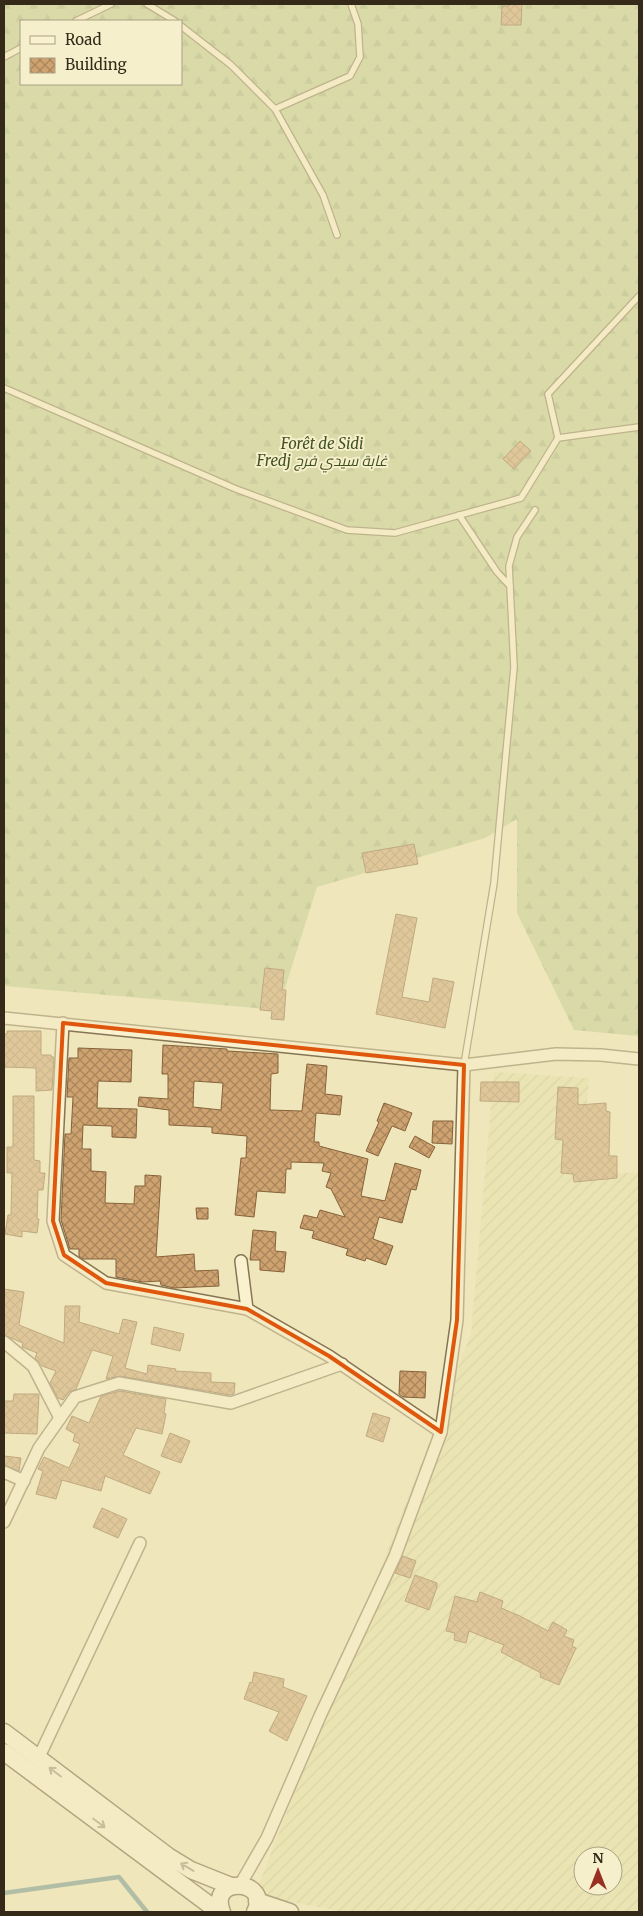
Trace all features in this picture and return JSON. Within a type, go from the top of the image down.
[{"type":"main road","points":[[4,1732],[168,1856],[191,1870],[252,1890],[256,1907],[290,1912]]},
{"type":"main road","points":[[4,1752],[221,1912]]},
{"type":"main road","points":[[221,1912],[221,1896],[225,1890],[236,1886]]},
{"type":"street","points":[[4,1018],[464,1065],[556,1054],[601,1055],[639,1060]]},
{"type":"street","points":[[63,1023],[53,1221],[64,1255],[106,1283],[247,1310],[342,1364],[441,1432]]},
{"type":"street","points":[[236,1886],[267,1838],[320,1716],[395,1556],[441,1432],[457,1320],[464,1065]]},
{"type":"street","points":[[241,1261],[247,1310]]},
{"type":"street","points":[[4,1342],[33,1366],[60,1418]]},
{"type":"street","points":[[4,1522],[39,1448],[75,1397],[119,1384],[231,1403],[342,1364]]},
{"type":"street","points":[[4,1472],[24,1481]]},
{"type":"street","points":[[38,1759],[140,1542]]},
{"type":"lane","points":[[78,20],[111,4]]},
{"type":"lane","points":[[147,4],[173,20]]},
{"type":"lane","points":[[275,109],[350,76],[360,57],[358,24],[350,4]]},
{"type":"lane","points":[[182,27],[231,65],[275,109],[323,195],[337,235]]},
{"type":"lane","points":[[4,57],[20,49]]},
{"type":"lane","points":[[4,388],[236,489],[347,530],[395,533],[521,498],[558,438],[548,394],[639,296]]},
{"type":"lane","points":[[558,438],[639,427]]},
{"type":"lane","points":[[464,1065],[494,883],[514,667],[509,566],[517,537],[536,510]]},
{"type":"lane","points":[[459,515],[497,572],[510,586]]},
{"type":"highlighted area","points":[[63,1023],[464,1065],[457,1320],[441,1432],[329,1356],[247,1309],[106,1283],[64,1255],[53,1221]]},
{"type":"shaded area","points":[[494,1072],[589,1078],[580,1177],[639,1172],[639,1912],[345,1912],[255,1895],[471,1334]]},
{"type":"green space","name":"Forêt de Sidi Fredj غابة سيدي فرج","points":[[4,4],[639,4],[639,1036],[574,1030],[517,913],[517,819],[485,838],[317,887],[278,1010],[4,986]]},
{"type":"building","points":[[509,4],[522,4],[521,25],[501,25],[502,6],[509,6]]},
{"type":"building","points":[[520,441],[531,451],[514,469],[503,459]]},
{"type":"building","points":[[414,844],[418,864],[366,873],[362,853]]},
{"type":"building","points":[[396,914],[417,918],[402,997],[429,1002],[433,978],[454,982],[445,1028],[376,1014]]},
{"type":"building","points":[[265,968],[284,970],[282,990],[286,990],[284,1020],[271,1019],[272,1011],[260,1010]]},
{"type":"building","points":[[7,1031],[41,1031],[41,1055],[51,1055],[51,1057],[54,1057],[52,1090],[36,1091],[36,1068],[4,1067],[4,1034],[7,1034]]},
{"type":"building","points":[[163,1045],[278,1054],[278,1073],[271,1074],[270,1110],[302,1111],[307,1064],[327,1066],[325,1094],[342,1096],[340,1115],[316,1113],[314,1142],[319,1142],[319,1146],[368,1159],[361,1196],[385,1201],[395,1163],[421,1170],[416,1190],[411,1189],[402,1223],[379,1217],[373,1239],[393,1246],[386,1265],[366,1258],[365,1261],[346,1255],[348,1249],[312,1238],[314,1231],[300,1228],[304,1215],[317,1218],[320,1210],[345,1217],[331,1189],[326,1187],[331,1173],[322,1171],[324,1163],[291,1162],[291,1169],[286,1169],[285,1193],[257,1191],[254,1217],[235,1215],[241,1158],[246,1158],[247,1136],[212,1133],[212,1127],[169,1125],[169,1110],[138,1106],[139,1097],[168,1099],[168,1074],[162,1074]],"holes":[[[194,1081],[223,1083],[221,1110],[193,1107]]]},
{"type":"building","points":[[78,1048],[132,1050],[131,1082],[98,1081],[97,1108],[137,1109],[136,1138],[112,1137],[112,1126],[83,1125],[82,1149],[91,1149],[91,1171],[106,1172],[105,1203],[134,1204],[135,1186],[145,1186],[145,1175],[161,1176],[156,1257],[194,1254],[195,1271],[218,1270],[219,1286],[174,1288],[161,1285],[160,1281],[143,1282],[116,1277],[116,1259],[83,1259],[79,1256],[79,1249],[70,1249],[61,1220],[65,1134],[71,1134],[73,1097],[67,1097],[69,1058],[78,1058]]},
{"type":"building","points":[[481,1082],[519,1082],[519,1102],[480,1101]]},
{"type":"building","points":[[558,1087],[578,1088],[578,1105],[606,1103],[606,1111],[610,1112],[609,1156],[617,1156],[617,1178],[574,1182],[573,1174],[561,1173],[563,1140],[555,1139]]},
{"type":"building","points":[[13,1096],[34,1096],[34,1160],[40,1161],[40,1173],[45,1173],[43,1190],[38,1190],[37,1219],[39,1219],[37,1233],[22,1231],[22,1237],[5,1234],[8,1215],[11,1215],[12,1173],[7,1173],[7,1147],[13,1147]]},
{"type":"building","points":[[384,1103],[412,1113],[405,1131],[392,1126],[378,1156],[366,1151],[379,1122],[377,1121]]},
{"type":"building","points":[[433,1121],[453,1121],[452,1144],[432,1143]]},
{"type":"building","points":[[415,1136],[435,1147],[429,1158],[409,1147]]},
{"type":"building","points":[[196,1208],[208,1208],[208,1219],[197,1219]]},
{"type":"building","points":[[253,1230],[276,1232],[275,1251],[286,1252],[284,1272],[260,1270],[260,1260],[250,1260]]},
{"type":"building","points":[[4,1289],[24,1292],[19,1325],[64,1343],[65,1306],[80,1306],[79,1322],[119,1334],[123,1319],[137,1322],[125,1368],[147,1374],[148,1365],[176,1369],[175,1371],[211,1373],[211,1382],[235,1383],[234,1394],[230,1395],[120,1376],[106,1379],[113,1356],[92,1350],[76,1389],[69,1392],[63,1400],[58,1398],[50,1383],[56,1371],[42,1366],[35,1358],[37,1353],[22,1347],[23,1343],[4,1335]]},
{"type":"building","points":[[154,1327],[184,1334],[180,1351],[151,1344]]},
{"type":"building","points":[[400,1371],[426,1372],[425,1398],[403,1397],[399,1394]]},
{"type":"building","points":[[120,1391],[166,1399],[164,1413],[166,1414],[162,1434],[136,1428],[123,1455],[160,1472],[150,1494],[105,1476],[101,1491],[62,1480],[56,1499],[36,1494],[43,1471],[38,1469],[44,1457],[69,1468],[80,1444],[73,1441],[75,1434],[66,1429],[72,1416],[89,1423],[101,1396]]},
{"type":"building","points":[[14,1394],[39,1394],[37,1434],[4,1433],[4,1401],[13,1401]]},
{"type":"building","points":[[373,1413],[390,1418],[383,1442],[366,1436]]},
{"type":"building","points":[[170,1433],[190,1441],[181,1463],[161,1456]]},
{"type":"building","points":[[4,1456],[21,1458],[19,1471],[4,1465]]},
{"type":"building","points":[[102,1508],[127,1519],[118,1538],[93,1527]]},
{"type":"building","points":[[403,1556],[416,1561],[410,1578],[395,1573]]},
{"type":"building","points":[[415,1575],[437,1583],[429,1610],[405,1601]]},
{"type":"building","points":[[480,1592],[503,1601],[501,1608],[548,1631],[553,1622],[567,1630],[564,1636],[574,1640],[572,1646],[576,1648],[559,1685],[540,1677],[541,1673],[501,1652],[504,1645],[469,1631],[466,1643],[454,1640],[455,1633],[446,1631],[455,1596],[477,1602]]},
{"type":"building","points":[[254,1672],[284,1679],[283,1687],[307,1696],[287,1741],[269,1731],[279,1712],[244,1699],[250,1682],[252,1683]]},
{"type":"waterway","points":[[4,1893],[119,1877],[147,1912]]}]
